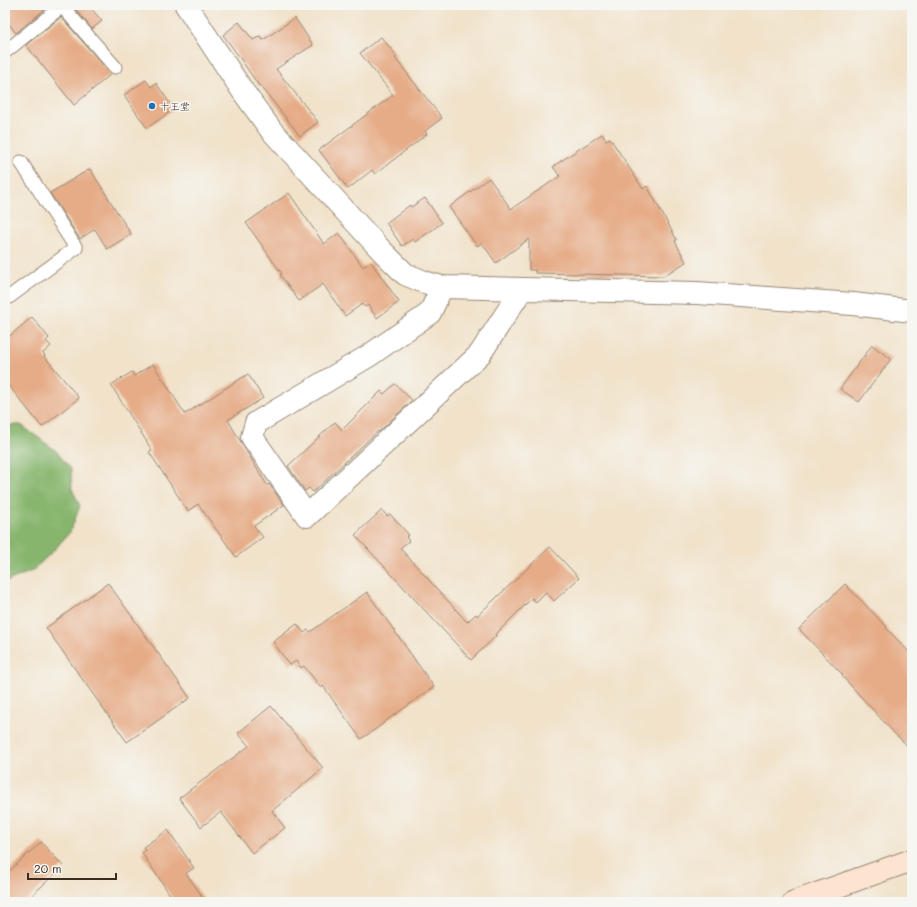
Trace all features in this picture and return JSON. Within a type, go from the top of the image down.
[{"type":"main road","points":[[794,902],[912,860]]},
{"type":"street","points":[[186,5],[242,90],[271,130],[405,274],[424,282],[442,287],[697,293],[853,304],[912,312]]},
{"type":"street","points":[[442,287],[430,313],[370,354],[256,423],[252,437],[307,516],[480,354],[522,289]]},
{"type":"lane","points":[[5,52],[61,5],[116,67]]},
{"type":"lane","points":[[5,300],[76,248],[21,162]]},
{"type":"green space","points":[[5,425],[21,425],[55,450],[71,469],[72,489],[80,506],[70,532],[54,550],[32,571],[5,582]]},
{"type":"building","points":[[5,5],[50,5],[16,33],[5,19]]},
{"type":"building","points":[[72,5],[88,5],[102,21],[92,29]]},
{"type":"building","points":[[61,17],[111,74],[74,105],[26,45]]},
{"type":"building","points":[[295,18],[313,45],[276,69],[318,122],[300,136],[260,85],[259,86],[223,35],[239,22],[253,40],[260,36],[263,40]]},
{"type":"building","points":[[381,37],[397,56],[395,58],[442,118],[425,131],[427,134],[375,174],[372,170],[348,189],[319,150],[393,95],[360,53]]},
{"type":"building","name":"十王堂","points":[[146,80],[151,87],[156,83],[174,109],[147,128],[124,95]]},
{"type":"building","points":[[602,134],[606,140],[610,138],[643,189],[647,186],[677,240],[675,241],[686,262],[663,276],[535,273],[535,270],[529,270],[529,239],[496,263],[482,243],[477,246],[449,207],[489,178],[511,209],[560,176],[553,167],[555,165]]},
{"type":"building","points":[[90,169],[131,234],[107,249],[95,229],[80,239],[50,193]]},
{"type":"building","points":[[289,193],[324,244],[339,233],[363,267],[371,262],[399,302],[377,318],[368,305],[365,307],[362,304],[345,316],[323,284],[299,301],[246,223]]},
{"type":"building","points":[[425,198],[442,223],[415,242],[413,239],[402,246],[386,223],[410,205],[411,207]]},
{"type":"building","points":[[32,317],[49,338],[46,341],[51,346],[43,353],[45,355],[44,356],[79,398],[42,427],[5,381],[5,340]]},
{"type":"building","points":[[872,345],[891,359],[859,402],[840,389]]},
{"type":"building","points":[[153,364],[185,414],[248,374],[263,398],[228,420],[267,485],[269,484],[284,505],[254,526],[263,537],[236,557],[198,504],[188,511],[149,452],[152,450],[111,385],[132,372],[134,376]]},
{"type":"building","points":[[395,384],[412,400],[313,492],[309,488],[305,491],[288,466],[335,422],[342,430],[381,391],[384,394]]},
{"type":"building","points":[[382,510],[387,516],[390,514],[409,535],[406,537],[409,541],[400,548],[467,622],[476,614],[477,616],[550,547],[579,578],[554,601],[546,592],[536,602],[532,598],[471,660],[355,535]]},
{"type":"building","points":[[108,583],[190,698],[127,742],[46,628]]},
{"type":"building","points":[[845,584],[912,655],[912,750],[894,733],[842,676],[843,675],[799,629]]},
{"type":"building","points":[[367,592],[434,687],[361,739],[323,686],[321,688],[304,666],[301,668],[296,661],[290,665],[273,642],[297,624],[304,633],[308,630],[310,632]]},
{"type":"building","points":[[271,706],[323,768],[272,811],[285,828],[252,853],[221,812],[201,827],[179,798],[249,746],[238,733]]},
{"type":"building","points":[[168,830],[194,868],[186,873],[206,902],[175,902],[142,853],[145,851],[143,847]]},
{"type":"building","points":[[41,842],[63,866],[25,902],[5,902],[5,875]]},
{"type":"place","name":"十王堂","points":[[152,106]]}]
